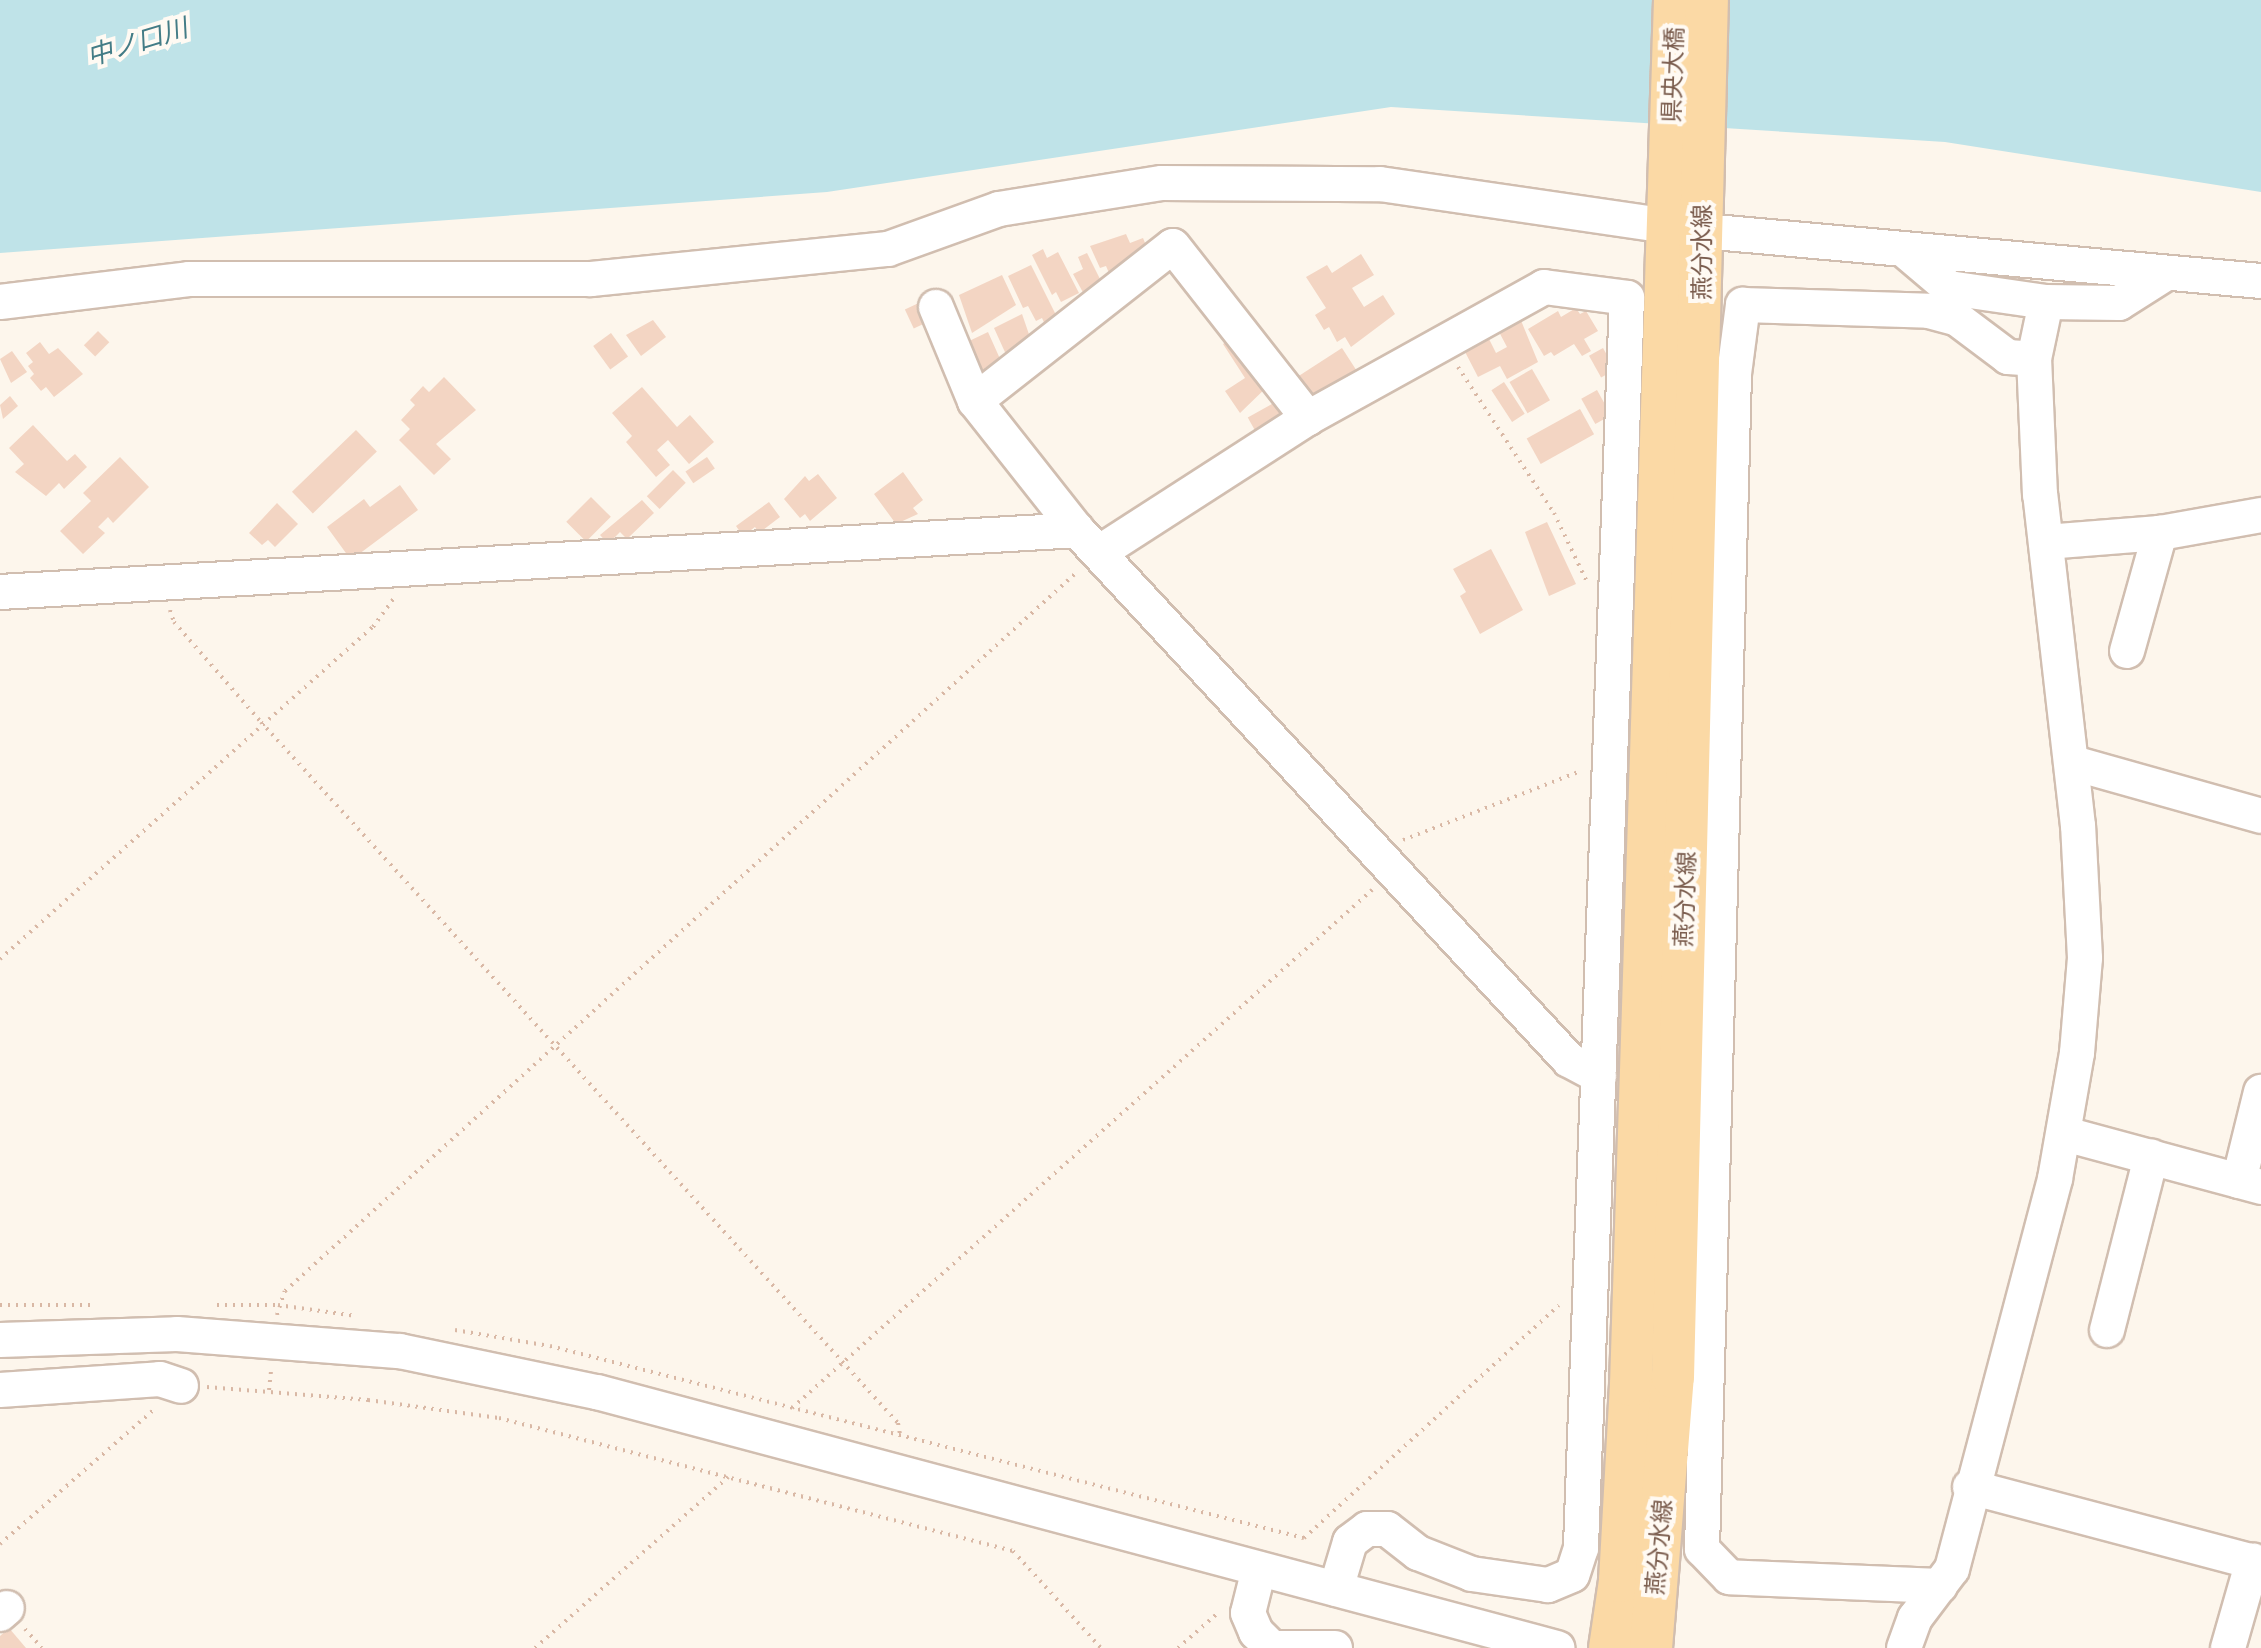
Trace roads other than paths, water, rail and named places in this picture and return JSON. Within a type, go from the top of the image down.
[{"type":"main road","name":"県央大橋","points":[[1675,0],[1686,150]]},
{"type":"main road","name":"県央大橋","points":[[1686,150],[1707,0]]},
{"type":"main road","name":"燕分水線","points":[[1651,1648],[1673,1361],[1686,150]]},
{"type":"main road","name":"燕分水線","points":[[1610,1648],[1620,1581],[1631,1385],[1684,228]]},
{"type":"street","points":[[0,302],[189,279],[591,279],[888,249],[999,209],[1162,183],[1380,184],[1684,228],[2261,281]]},
{"type":"street","points":[[975,401],[1173,246],[1308,418]]},
{"type":"street","points":[[1903,249],[1949,288],[2046,302],[2119,303],[2165,274]]},
{"type":"street","points":[[0,592],[405,570],[1089,541],[1441,341],[1544,287],[1627,298],[1594,1274],[1581,1548],[1572,1575],[1548,1585],[1472,1574],[1418,1553],[1387,1529],[1367,1529],[1350,1542],[1336,1589]]},
{"type":"street","points":[[1904,1648],[1915,1618],[1952,1569],[1970,1487],[2065,1134],[2085,958],[2073,763],[2046,542],[2034,359],[2046,302]]},
{"type":"street","points":[[1940,1586],[1729,1577],[1702,1549],[1734,374],[1743,305],[1929,311],[1956,318],[2008,357],[2034,359]]},
{"type":"street","points":[[936,307],[975,401],[1089,541],[1569,1060],[1599,1076]]},
{"type":"street","points":[[2046,542],[2160,533],[2261,515]]},
{"type":"street","points":[[2127,651],[2160,533]]},
{"type":"street","points":[[2073,763],[2261,816]]},
{"type":"street","points":[[2065,1134],[2250,1184],[2261,1092]]},
{"type":"street","points":[[2107,1330],[2151,1157]]},
{"type":"street","points":[[0,1340],[177,1334],[400,1351],[597,1392],[1557,1648]]},
{"type":"street","points":[[0,1390],[160,1379],[181,1386]]},
{"type":"street","points":[[1970,1487],[2257,1563],[2228,1648]]},
{"type":"street","points":[[1259,1569],[1248,1613],[1272,1648],[1335,1648]]},
{"type":"water","name":"中ノ口川","points":[[0,0],[2261,0],[2261,192],[1945,142],[1391,107],[827,192],[0,253]]}]
